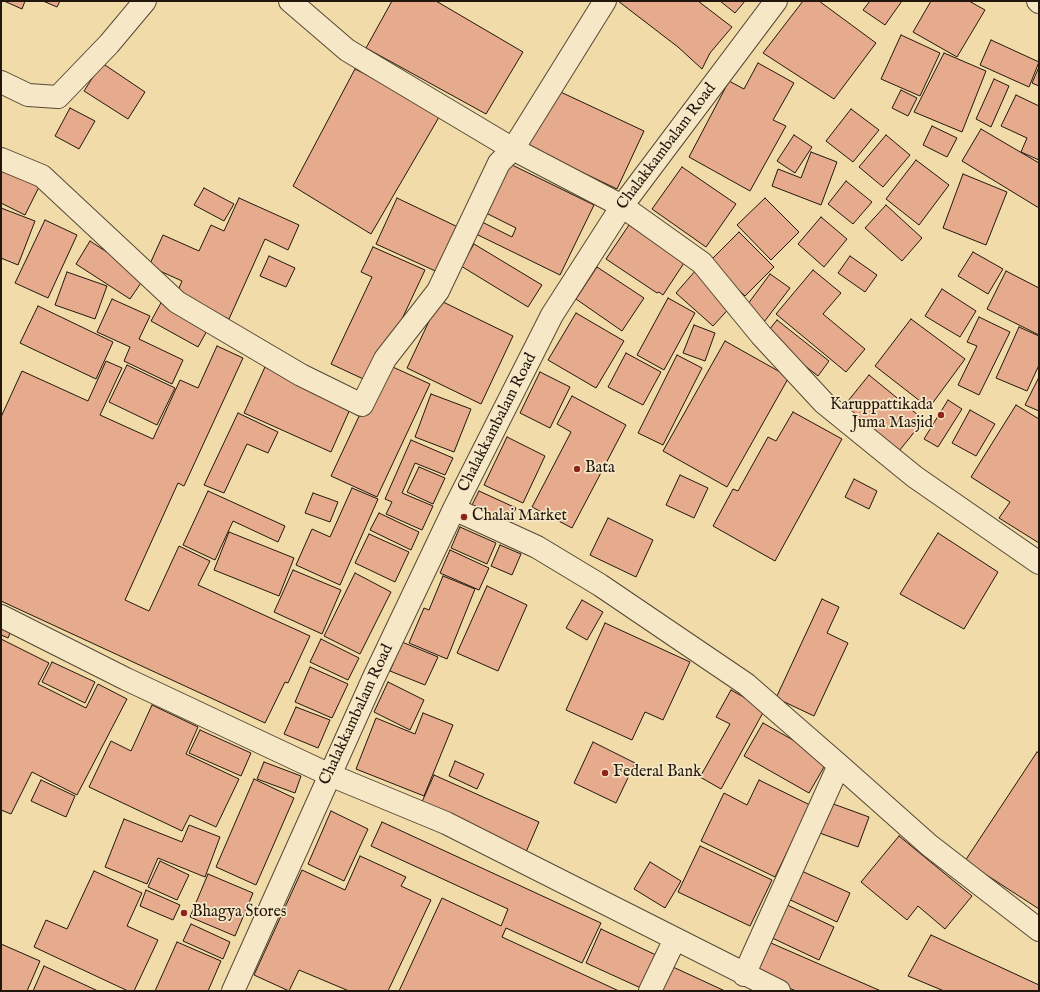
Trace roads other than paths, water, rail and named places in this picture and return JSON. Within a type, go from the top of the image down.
[{"type":"street","points":[[1,82],[28,95],[58,97],[109,44],[145,1]]},
{"type":"street","points":[[290,1],[347,50],[513,149],[622,206],[702,263],[761,335],[824,402],[915,476],[1039,563]]},
{"type":"street","points":[[1,159],[42,176],[178,302],[302,375],[362,405],[385,359],[438,291],[499,162],[513,149],[605,1]]},
{"type":"street","name":"Chalakkambalam Road","points":[[234,991],[330,775],[454,509],[552,316],[622,206],[776,1]]},
{"type":"street","points":[[454,509],[537,547],[600,585],[746,684],[929,845],[1039,930]]},
{"type":"street","points":[[1,616],[126,679],[330,775],[446,823],[779,991]]},
{"type":"street","points":[[744,974],[839,765]]},
{"type":"street","points":[[650,991],[675,939]]},
{"type":"place","name":"Karuppattikada Juma Masjid","points":[[941,415]]},
{"type":"place","name":"Bata","points":[[577,469]]},
{"type":"place","name":"Chalai Market","points":[[464,517]]},
{"type":"place","name":"Federal Bank","points":[[605,773]]},
{"type":"place","name":"Bhagya Stores","points":[[184,913]]}]
